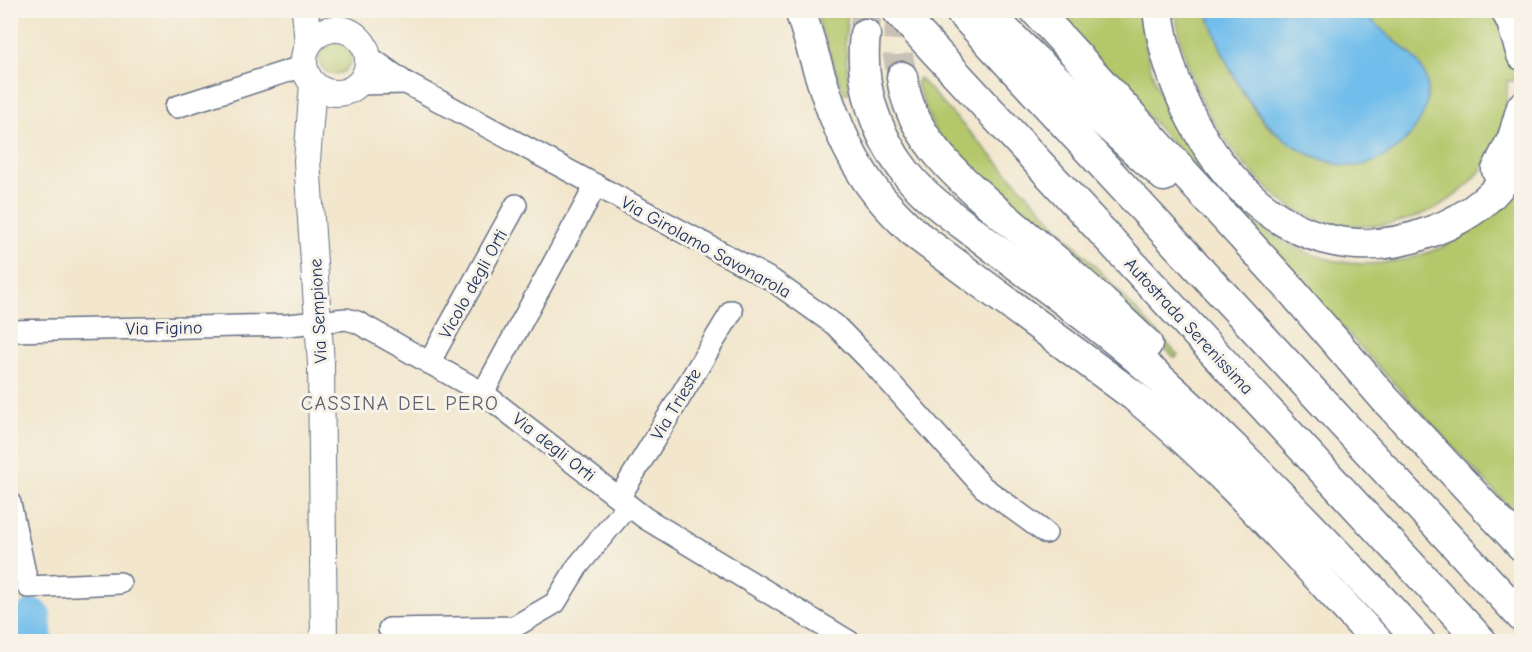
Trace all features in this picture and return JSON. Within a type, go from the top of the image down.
[{"type":"highway","points":[[800,10],[848,147],[862,173],[895,215],[918,236],[1134,396],[1168,424],[1205,459],[1371,634]]},
{"type":"highway","name":"Autostrada Serenissima","points":[[897,10],[1482,642]]},
{"type":"highway","points":[[958,10],[1521,617]]},
{"type":"highway","points":[[986,10],[1035,60],[1186,196],[1384,398]]},
{"type":"highway","points":[[1035,10],[1285,283],[1384,398],[1521,546]]},
{"type":"highway","points":[[1158,10],[1171,73],[1189,114],[1217,160],[1257,202],[1279,220],[1303,232],[1341,243],[1381,244],[1421,236],[1480,207],[1494,195],[1521,154]]},
{"type":"highway","points":[[1506,10],[1512,22],[1521,55]]},
{"type":"highway","points":[[865,34],[862,56],[869,99],[883,137],[908,175],[935,203],[1105,333],[1211,425],[1385,604]]},
{"type":"highway","points":[[902,77],[908,105],[916,123],[935,152],[969,187],[1090,290],[1175,371],[1420,642]]},
{"type":"highway","points":[[1441,228],[1469,204],[1495,173],[1513,138],[1521,107]]},
{"type":"main road","name":"Via Sempione","points":[[305,10],[308,65],[307,161],[321,364],[324,642]]},
{"type":"main road","points":[[324,10],[342,30],[359,39],[368,56],[365,75],[351,88],[332,93],[322,90],[308,65],[315,37],[323,32],[342,30]]},
{"type":"main road","name":"Via Sempione","points":[[307,161],[325,117],[351,88]]},
{"type":"street","name":"Via Girolamo Savonarola","points":[[368,56],[406,83],[772,280],[835,325],[879,370],[983,487],[1046,533]]},
{"type":"street","points":[[176,106],[308,65]]},
{"type":"street","name":"Via Girolamo Savonarola","points":[[351,88],[406,83]]},
{"type":"street","points":[[483,393],[596,185]]},
{"type":"street","name":"Vicolo degli Orti","points":[[429,363],[516,205]]},
{"type":"street","name":"Via Trieste","points":[[624,501],[732,311]]},
{"type":"street","name":"Via degli Orti","points":[[318,322],[346,319],[357,322],[483,393],[645,518],[850,642]]},
{"type":"street","name":"Via Figino","points":[[10,331],[288,325],[318,322]]},
{"type":"street","points":[[389,629],[514,627],[555,603],[577,567],[624,501]]},
{"type":"street","points":[[10,503],[28,587],[120,583]]},
{"type":"green space","points":[[815,11],[848,11],[845,41],[849,93],[844,94]]},
{"type":"green space","points":[[1053,11],[1140,11],[1146,49],[1157,86],[1174,124],[1196,160],[1222,193],[1252,221],[1287,243],[1324,258],[1364,264],[1407,259],[1441,248],[1485,221],[1521,182],[1521,520],[1208,183]]},
{"type":"green space","points":[[1175,11],[1207,11],[1234,76],[1263,121],[1281,137],[1334,163],[1350,165],[1369,163],[1410,53],[1358,11],[1521,11],[1521,81],[1507,81],[1505,113],[1500,134],[1486,163],[1469,184],[1448,201],[1424,214],[1398,222],[1371,226],[1343,225],[1317,219],[1292,208],[1279,199],[1231,148],[1218,130],[1198,93],[1184,54]]},
{"type":"green space","points":[[335,42],[346,47],[351,58],[346,69],[335,74],[324,69],[319,58],[324,47]]},
{"type":"green space","points":[[919,78],[1178,355],[1175,358],[1091,278],[957,159],[935,131],[916,84]]},
{"type":"water","points":[[1344,9],[1361,12],[1408,52],[1421,67],[1427,84],[1427,101],[1421,118],[1411,134],[1398,147],[1382,158],[1365,164],[1348,166],[1328,162],[1309,154],[1289,142],[1257,112],[1233,74],[1207,11]]},
{"type":"waterway","points":[[33,617],[35,642]]},
{"type":"tunnel","points":[[865,34],[866,10]]},
{"type":"tunnel","points":[[901,10],[898,55],[902,77]]},
{"type":"district","name":"CASSINA DEL PERO","points":[[400,403]]}]
